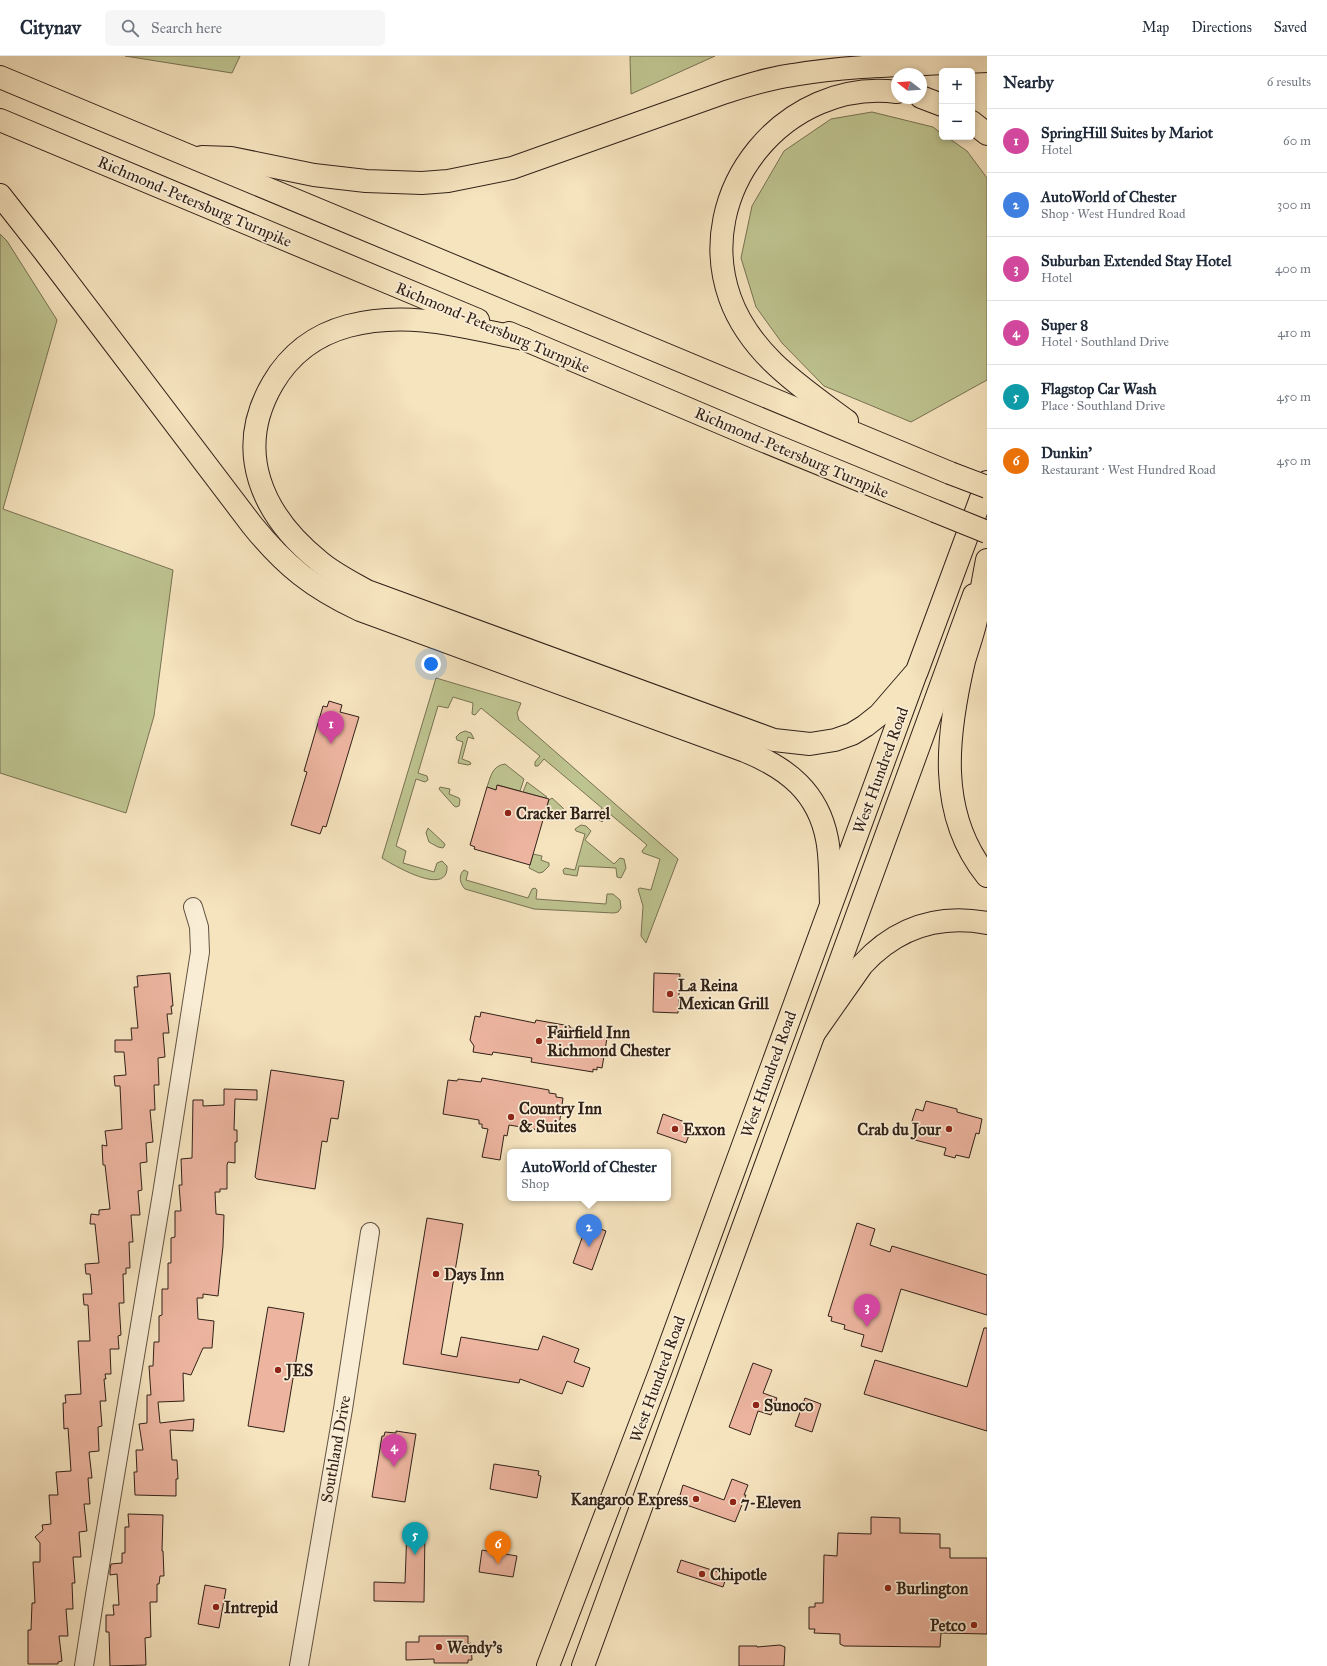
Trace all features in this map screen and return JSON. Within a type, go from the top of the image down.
[{"type":"main road","points":[[189,157],[231,158],[314,175],[366,182],[422,183],[448,181],[512,168],[761,81],[794,74],[869,66],[987,61]]},
{"type":"main road","points":[[0,77],[987,488]]},
{"type":"main road","points":[[876,442],[792,381],[770,360],[751,337],[730,298],[724,277],[722,238],[725,216],[740,175],[752,156],[770,135],[786,121],[801,111],[821,101],[842,94],[865,91],[891,92]]},
{"type":"main road","points":[[927,99],[939,104]]},
{"type":"main road","name":"Richmond-Petersburg Turnpike","points":[[0,120],[752,436],[987,532]]},
{"type":"main road","points":[[975,124],[987,134]]},
{"type":"main road","points":[[0,195],[44,250],[270,548],[294,570],[313,585],[360,610],[745,751],[772,764],[797,781],[806,791],[820,813],[828,840],[831,903]]},
{"type":"main road","points":[[524,339],[429,320],[396,319],[370,321],[346,326],[310,342],[293,356],[281,370],[263,404],[256,426],[254,446],[260,485],[269,505],[281,524],[296,541],[319,562],[342,578],[368,591],[774,740],[810,744],[835,740],[852,734],[879,715],[917,670]]},
{"type":"main road","name":"West Hundred Road","points":[[548,1666],[660,1372],[831,903],[987,482]]},
{"type":"main road","points":[[987,560],[976,621],[964,661],[952,718],[949,751],[950,786],[956,818],[966,845],[987,876]]},
{"type":"main road","name":"West Hundred Road","points":[[582,1666],[987,560]]},
{"type":"main road","points":[[814,1032],[862,965],[876,950],[891,939],[913,928],[936,922],[962,920],[987,923]]},
{"type":"main road","points":[[735,1250],[740,1196],[772,1106],[773,1098],[770,1092],[764,1088]]},
{"type":"main road","points":[[616,1575],[610,1564],[611,1549],[645,1455],[660,1372]]},
{"type":"street","points":[[84,1666],[162,1194],[200,952],[199,927],[193,907]]},
{"type":"street","name":"Southland Drive","points":[[299,1666],[343,1409],[370,1232]]},
{"type":"green space","points":[[125,56],[240,56],[232,73]]},
{"type":"green space","points":[[630,56],[715,56],[631,94]]},
{"type":"green space","points":[[872,112],[933,127],[939,132],[939,140],[951,140],[967,151],[987,178],[987,380],[911,422],[824,386],[782,343],[756,307],[741,258],[752,206],[784,151],[831,119]]},
{"type":"green space","points":[[0,234],[7,241],[57,320],[3,509],[173,570],[154,716],[126,813],[0,773]]},
{"type":"green space","points":[[436,678],[521,703],[517,713],[519,720],[678,859],[646,943],[641,936],[643,906],[638,889],[651,890],[660,859],[643,853],[642,851],[647,845],[610,814],[602,822],[597,818],[597,815],[602,808],[544,759],[538,766],[535,766],[535,762],[540,756],[481,708],[475,715],[472,714],[473,703],[453,697],[448,708],[438,706],[418,773],[427,776],[428,780],[425,782],[416,779],[396,846],[406,851],[403,863],[434,872],[437,863],[442,861],[447,866],[445,875],[439,879],[419,877],[382,858]]},
{"type":"green space","points":[[465,731],[471,733],[474,739],[468,737],[462,759],[470,762],[471,764],[468,765],[458,763],[463,742],[457,740],[456,737]]},
{"type":"green space","points":[[505,764],[524,779],[520,791],[498,785],[496,790],[487,787],[491,775],[495,769]]},
{"type":"green space","points":[[527,782],[547,797],[545,798],[523,792]]},
{"type":"green space","points":[[440,787],[450,789],[449,794],[459,798],[459,806],[454,806],[439,789]]},
{"type":"green space","points":[[552,798],[563,808],[565,812],[563,815],[561,816],[545,812],[549,800]]},
{"type":"green space","points":[[581,825],[586,826],[591,831],[585,840],[614,864],[620,858],[624,859],[626,868],[621,878],[617,877],[616,868],[579,866],[577,876],[564,874],[563,870],[565,868],[575,870],[585,834],[576,831],[575,829]]},
{"type":"green space","points":[[428,828],[444,843],[445,845],[443,848],[429,842],[426,833]]},
{"type":"green space","points":[[533,854],[542,856],[541,860],[549,863],[549,866],[543,872],[539,873],[529,868]]},
{"type":"green space","points":[[464,870],[468,872],[466,880],[528,898],[532,889],[535,888],[537,890],[536,899],[606,904],[607,894],[613,894],[620,900],[621,908],[618,912],[614,913],[534,909],[465,889],[460,880],[461,874]]},
{"type":"building","points":[[329,701],[342,705],[340,712],[359,717],[326,827],[323,826],[320,834],[291,825],[307,772],[304,771],[323,706],[327,707]]},
{"type":"building","name":"Cracker Barrel","points":[[497,785],[549,799],[530,865],[474,849],[475,847],[470,845],[487,787],[496,790]]},
{"type":"building","points":[[170,973],[173,1006],[171,1006],[172,1014],[167,1014],[169,1033],[163,1033],[165,1057],[158,1058],[159,1085],[154,1085],[155,1110],[150,1110],[153,1142],[146,1143],[147,1162],[140,1163],[142,1190],[138,1191],[140,1215],[131,1215],[133,1242],[129,1242],[130,1268],[126,1268],[126,1274],[123,1274],[124,1303],[119,1303],[121,1335],[118,1336],[119,1349],[110,1349],[111,1374],[105,1374],[106,1379],[104,1379],[106,1401],[100,1401],[102,1426],[98,1427],[99,1451],[89,1452],[92,1478],[88,1478],[90,1504],[84,1504],[87,1531],[79,1532],[81,1557],[73,1557],[75,1583],[72,1583],[73,1609],[66,1609],[68,1636],[59,1636],[62,1661],[58,1662],[58,1664],[28,1664],[28,1630],[31,1630],[32,1603],[35,1603],[33,1562],[40,1562],[40,1543],[35,1537],[43,1530],[42,1525],[51,1524],[49,1495],[58,1495],[56,1472],[71,1471],[68,1428],[64,1429],[63,1403],[66,1403],[65,1395],[81,1394],[78,1341],[90,1341],[88,1305],[84,1305],[83,1294],[92,1294],[90,1274],[86,1274],[85,1264],[99,1263],[95,1224],[90,1224],[91,1214],[99,1215],[99,1210],[110,1209],[105,1165],[103,1165],[102,1145],[107,1146],[105,1131],[122,1129],[120,1086],[115,1086],[114,1076],[126,1075],[124,1052],[115,1052],[115,1040],[132,1040],[131,1028],[138,1028],[134,987],[138,987],[137,976]]},
{"type":"building","name":"La Reina Mexican Grill","points":[[654,973],[680,974],[678,1013],[653,1012]]},
{"type":"building","name":"Fairfield Inn Richmond Chester","points":[[481,1012],[535,1023],[536,1020],[570,1026],[570,1028],[602,1032],[601,1037],[607,1038],[602,1068],[597,1067],[597,1070],[593,1069],[593,1072],[531,1062],[532,1058],[493,1052],[492,1055],[473,1052],[474,1046],[470,1040],[475,1016],[480,1017]]},
{"type":"building","points":[[271,1070],[344,1081],[338,1119],[331,1118],[327,1142],[322,1141],[315,1189],[257,1179],[255,1177]]},
{"type":"building","name":"Country Inn & Suites","points":[[482,1078],[549,1090],[549,1093],[556,1094],[556,1097],[563,1098],[558,1133],[509,1125],[507,1136],[504,1135],[500,1160],[482,1157],[488,1129],[482,1128],[482,1124],[479,1124],[479,1120],[443,1114],[448,1080],[457,1081],[458,1079],[481,1082]]},
{"type":"building","points":[[224,1089],[257,1090],[257,1100],[235,1099],[234,1130],[237,1130],[237,1142],[235,1142],[235,1163],[228,1162],[227,1165],[227,1189],[220,1189],[220,1192],[215,1192],[216,1214],[224,1215],[223,1246],[218,1296],[203,1294],[203,1298],[197,1298],[198,1319],[214,1321],[212,1348],[203,1348],[191,1375],[183,1373],[184,1401],[158,1402],[160,1423],[194,1419],[193,1431],[170,1430],[172,1460],[177,1460],[178,1479],[176,1479],[176,1496],[135,1495],[134,1472],[137,1472],[136,1450],[143,1450],[139,1424],[147,1423],[147,1395],[151,1395],[149,1366],[153,1366],[154,1342],[159,1342],[159,1316],[162,1315],[162,1289],[168,1289],[168,1263],[171,1263],[171,1238],[175,1237],[175,1211],[181,1211],[179,1185],[182,1185],[181,1159],[192,1158],[193,1100],[203,1100],[203,1106],[224,1105]]},
{"type":"building","name":"Crab du Jour","points":[[926,1101],[957,1109],[957,1112],[982,1119],[979,1134],[976,1133],[969,1158],[956,1155],[955,1158],[944,1155],[946,1148],[915,1140],[919,1126],[911,1124],[916,1109],[923,1111]]},
{"type":"building","name":"Exxon","points":[[663,1114],[693,1125],[686,1143],[657,1133]]},
{"type":"building","name":"Days Inn","points":[[427,1218],[463,1224],[441,1354],[457,1357],[461,1337],[538,1350],[543,1336],[579,1349],[574,1362],[590,1368],[583,1387],[567,1381],[562,1394],[520,1379],[519,1383],[403,1364]]},
{"type":"building","points":[[857,1223],[875,1229],[870,1245],[890,1252],[892,1246],[987,1275],[987,1315],[901,1289],[882,1352],[861,1346],[864,1335],[844,1329],[845,1325],[831,1321],[832,1317],[828,1316]]},
{"type":"building","points":[[587,1224],[606,1231],[592,1270],[573,1263]]},
{"type":"building","points":[[268,1307],[304,1313],[284,1432],[248,1426]]},
{"type":"building","points":[[984,1328],[987,1328],[987,1431],[864,1394],[875,1360],[967,1387]]},
{"type":"building","name":"Sunoco","points":[[753,1363],[772,1370],[763,1393],[777,1398],[771,1415],[758,1411],[750,1435],[729,1427]]},
{"type":"building","points":[[805,1398],[821,1404],[812,1432],[795,1426]]},
{"type":"building","points":[[396,1431],[416,1434],[405,1502],[372,1497],[382,1436],[384,1436],[385,1432],[396,1433]]},
{"type":"building","points":[[494,1464],[539,1471],[538,1475],[541,1476],[537,1498],[490,1489]]},
{"type":"building","points":[[732,1479],[748,1485],[744,1495],[746,1495],[735,1522],[678,1502],[683,1485],[724,1500]]},
{"type":"building","points":[[128,1514],[163,1515],[162,1551],[164,1576],[160,1576],[159,1584],[157,1584],[157,1602],[150,1602],[151,1637],[145,1638],[146,1665],[110,1666],[109,1632],[106,1632],[106,1615],[114,1615],[113,1605],[119,1605],[117,1574],[110,1575],[110,1570],[111,1564],[122,1563],[122,1553],[125,1553],[125,1527],[129,1527]]},
{"type":"building","points":[[871,1517],[900,1518],[900,1533],[940,1534],[940,1548],[950,1548],[950,1558],[987,1558],[987,1634],[941,1633],[940,1647],[844,1646],[840,1644],[840,1634],[814,1633],[815,1629],[809,1629],[809,1607],[815,1607],[815,1603],[823,1603],[824,1555],[837,1556],[838,1533],[871,1534]]},
{"type":"building","points":[[407,1528],[425,1529],[424,1602],[374,1601],[374,1582],[405,1583]]},
{"type":"building","points":[[482,1550],[517,1556],[513,1577],[479,1572]]},
{"type":"building","name":"Chipotle","points":[[681,1560],[727,1575],[723,1587],[677,1572]]},
{"type":"building","points":[[205,1585],[226,1589],[219,1628],[198,1624]]},
{"type":"building","name":"Wendy's","points":[[419,1636],[468,1636],[468,1644],[471,1643],[472,1660],[468,1660],[468,1663],[434,1663],[434,1659],[406,1660],[406,1642],[419,1642]]},
{"type":"building","points":[[780,1645],[785,1647],[784,1666],[739,1666],[739,1646],[757,1647]]},
{"type":"place","name":"SpringHill Suites by Mariot","points":[[331,744]]},
{"type":"place","name":"Cracker Barrel","points":[[508,813]]},
{"type":"place","name":"La Reina Mexican Grill","points":[[670,994]]},
{"type":"place","name":"Fairfield Inn Richmond Chester","points":[[539,1041]]},
{"type":"place","name":"Country Inn & Suites","points":[[511,1117]]},
{"type":"place","name":"Exxon","points":[[675,1129]]},
{"type":"place","name":"Crab du Jour","points":[[949,1129]]},
{"type":"place","name":"AutoWorld of Chester","points":[[589,1247]]},
{"type":"place","name":"Days Inn","points":[[436,1274]]},
{"type":"place","name":"Suburban Extended Stay Hotel","points":[[867,1327]]},
{"type":"place","name":"JES","points":[[278,1370]]},
{"type":"place","name":"Sunoco","points":[[756,1405]]},
{"type":"place","name":"Super 8","points":[[394,1467]]},
{"type":"place","name":"Kangaroo Express","points":[[696,1499]]},
{"type":"place","name":"7-Eleven","points":[[733,1502]]},
{"type":"place","name":"Flagstop Car Wash","points":[[415,1555]]},
{"type":"place","name":"Dunkin'","points":[[498,1564]]},
{"type":"place","name":"Chipotle","points":[[702,1574]]},
{"type":"place","name":"Burlington","points":[[888,1588]]},
{"type":"place","name":"Intrepid","points":[[216,1607]]},
{"type":"place","name":"Petco","points":[[974,1625]]},
{"type":"place","name":"Wendy's","points":[[439,1647]]}]
